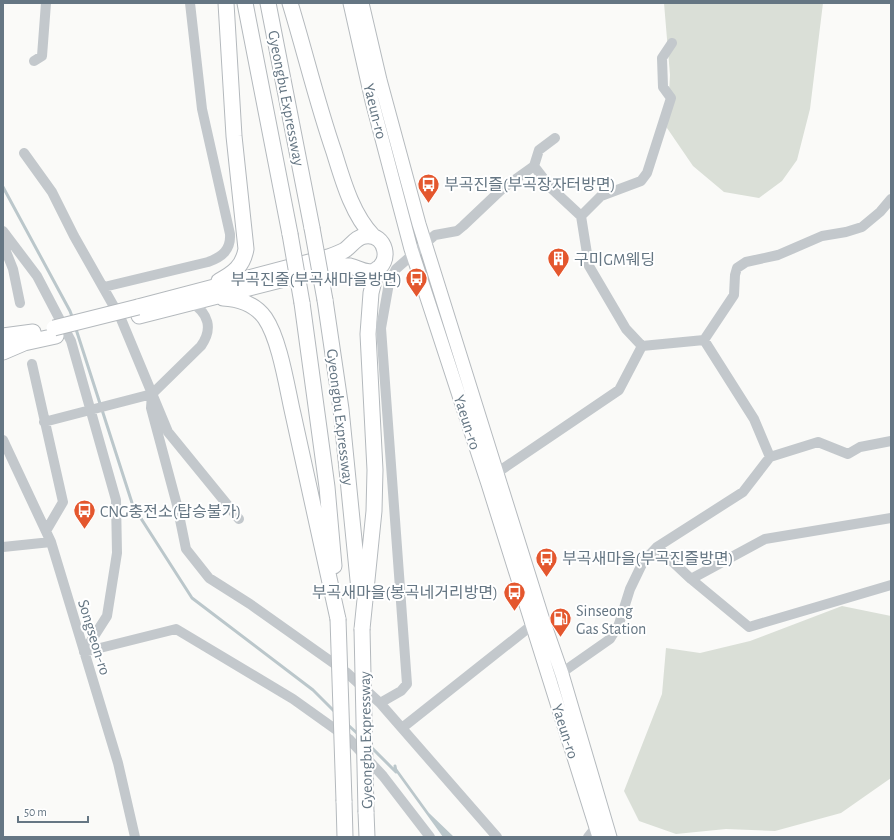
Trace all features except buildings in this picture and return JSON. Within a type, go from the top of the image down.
[{"type":"highway","points":[[139,311],[191,303],[207,294],[235,271],[244,260],[246,249],[234,136],[226,3]]},
{"type":"highway","name":"Gyeongbu Expressway","points":[[245,3],[302,303],[327,487],[338,619],[345,837]]},
{"type":"highway","name":"Gyeongbu Expressway","points":[[268,3],[325,300],[341,409],[355,532],[362,629],[367,837]]},
{"type":"highway","points":[[3,352],[55,332],[207,294],[332,267],[341,266],[356,268],[366,272],[376,269],[383,263],[385,251],[381,242],[373,236],[356,213],[342,178],[322,116],[290,3]]},
{"type":"highway","points":[[207,294],[328,257],[345,250],[361,236],[373,236]]},
{"type":"highway","points":[[362,629],[374,504],[375,470],[368,334],[371,293],[376,269]]},
{"type":"highway","points":[[207,294],[230,298],[252,305],[265,318],[271,328],[287,388],[338,619]]},
{"type":"highway","points":[[3,336],[55,332]]},
{"type":"main road","name":"Yaeun-ro","points":[[350,3],[372,101],[413,256],[488,484],[550,681],[594,834]]},
{"type":"main road","name":"Yaeun-ro","points":[[362,3],[380,80],[426,244],[542,617],[561,673],[610,837]]},
{"type":"street","points":[[34,61],[42,56],[46,3]]},
{"type":"street","points":[[104,287],[208,262],[224,254],[229,244],[230,234],[202,108],[190,3]]},
{"type":"street","points":[[581,216],[601,196],[641,181],[647,173],[671,98],[663,87],[662,58],[672,43]]},
{"type":"street","points":[[380,703],[401,691],[407,684],[381,328],[386,297],[392,275],[403,263],[413,256],[435,235],[457,231],[478,214],[502,189],[534,166],[539,150],[555,138]]},
{"type":"street","points":[[24,153],[52,192],[80,247],[121,319],[168,432],[239,519]]},
{"type":"street","points":[[534,166],[551,188],[581,216],[589,266],[626,329],[642,346]]},
{"type":"street","points":[[704,340],[734,294],[737,268],[746,262],[778,255],[822,236],[846,232],[862,227],[880,212],[891,199]]},
{"type":"street","points":[[3,231],[37,276],[71,341],[92,410],[116,500],[118,553],[107,616],[84,652]]},
{"type":"street","points":[[3,244],[13,269],[20,303]]},
{"type":"street","points":[[352,244],[349,251],[350,258],[356,268]]},
{"type":"street","points":[[44,422],[152,394],[201,346],[207,337],[208,326],[206,316],[199,308],[191,303]]},
{"type":"street","points":[[642,346],[704,340]]},
{"type":"street","points":[[704,340],[754,419],[770,457]]},
{"type":"street","points":[[498,472],[619,390],[642,346]]},
{"type":"street","points":[[32,364],[63,502],[46,530]]},
{"type":"street","points":[[152,394],[150,408],[177,505],[186,549],[209,578],[250,604],[346,672],[380,703],[497,837]]},
{"type":"street","name":"Songseon-ro","points":[[3,440],[51,542],[118,763],[135,837]]},
{"type":"street","points":[[550,681],[610,639],[619,624],[630,589],[643,562],[657,547],[743,492],[770,457],[818,442],[848,454],[860,447],[891,440]]},
{"type":"street","points":[[691,579],[765,538],[891,518]]},
{"type":"street","points":[[3,547],[51,542]]},
{"type":"street","points":[[657,547],[691,579],[749,628],[891,585]]},
{"type":"street","points":[[402,728],[532,625]]},
{"type":"street","points":[[84,652],[176,629],[293,699],[349,739],[383,776],[430,837]]},
{"type":"shaded area","points":[[664,3],[823,3],[810,109],[797,160],[782,181],[759,198],[724,192],[693,166],[667,128],[670,75]]},
{"type":"shaded area","points":[[842,606],[891,616],[891,778],[841,813],[775,831],[726,829],[676,834],[639,821],[624,791],[662,694],[666,648],[700,653],[750,641]]},
{"type":"shaded area","points":[[395,766],[429,813],[454,837],[443,837],[396,772]]},
{"type":"waterway","points":[[3,187],[73,319]]},
{"type":"waterway","points":[[75,326],[133,506],[192,598],[313,690],[336,713]]},
{"type":"waterway","points":[[347,724],[359,735]]},
{"type":"waterway","points":[[370,746],[396,772],[395,766]]},
{"type":"place","name":"부곡진즐(부곡장자터방면)","points":[[428,204]]},
{"type":"place","name":"구미GM웨딩","points":[[559,278]]},
{"type":"place","name":"부곡진줄(부곡새마을방면)","points":[[417,298]]},
{"type":"place","name":"CNG충전소(탑승불가)","points":[[85,530]]},
{"type":"place","name":"부곡새마을(부곡진즐방면)","points":[[546,578]]},
{"type":"place","name":"부곡새마을(봉곡네거리방면)","points":[[514,612]]},
{"type":"place","name":"Sinseong Gas Station","points":[[560,638]]}]
